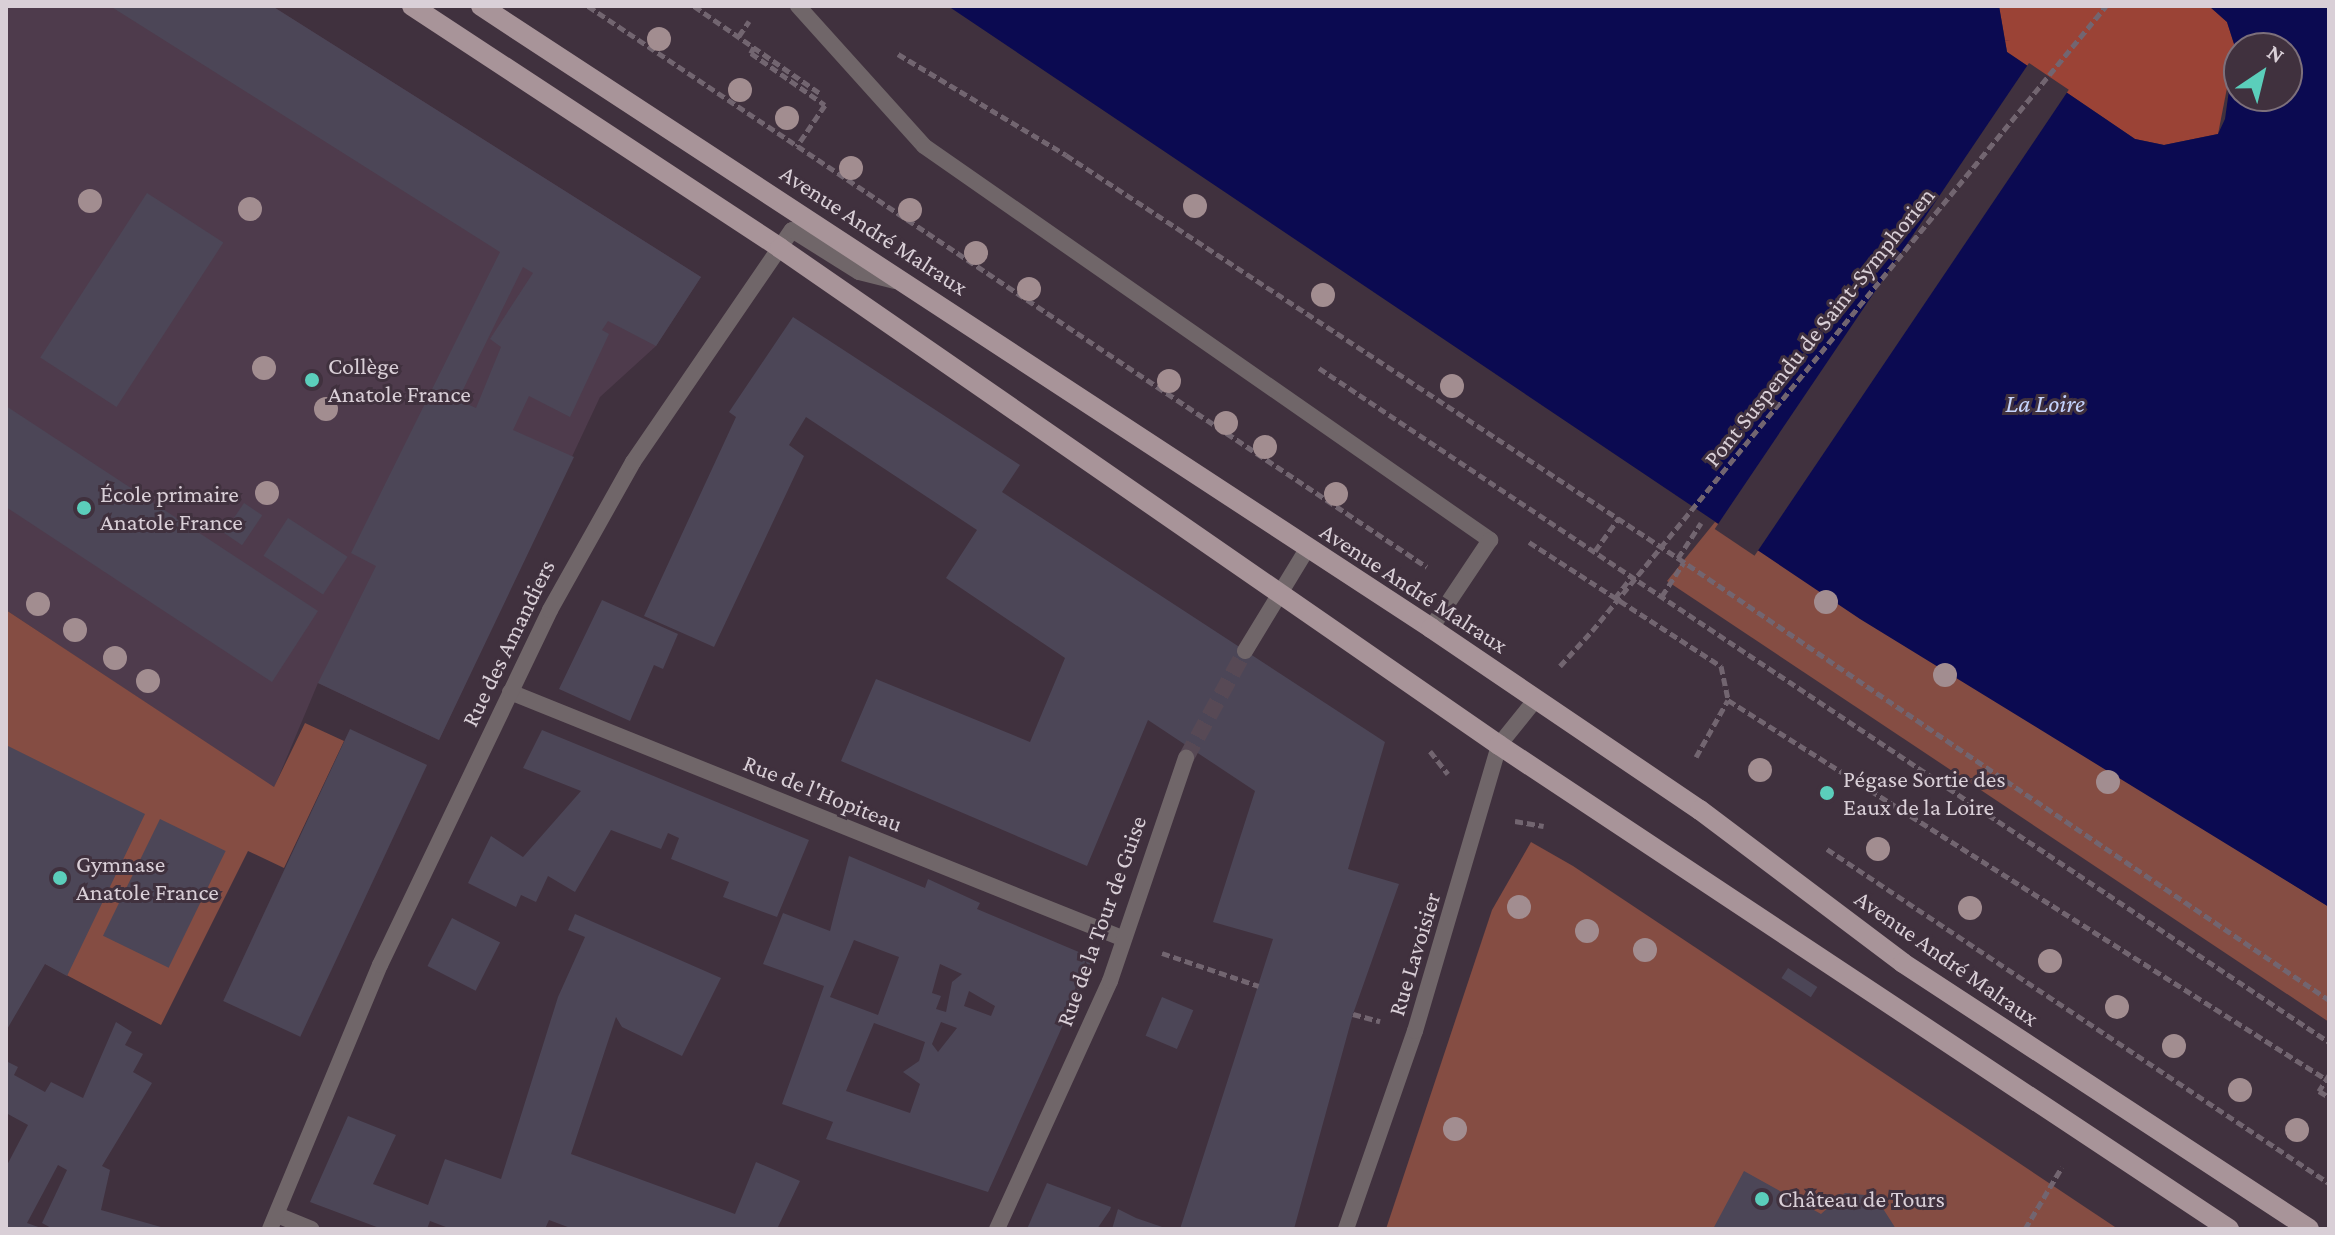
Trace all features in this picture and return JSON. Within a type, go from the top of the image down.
[{"type":"main road","points":[[412,6],[780,248],[1279,590],[1499,745],[2229,1229]]},
{"type":"main road","name":"Avenue André Malraux","points":[[481,6],[912,285],[1307,549],[1431,628],[1700,810],[1903,963],[2309,1229]]},
{"type":"street","points":[[798,6],[852,72],[924,146],[1490,540],[1431,628]]},
{"type":"street","points":[[780,248],[792,230],[859,272],[912,285]]},
{"type":"street","name":"Rue des Amandiers","points":[[273,1222],[319,1100],[510,692],[596,522],[780,248]]},
{"type":"street","points":[[1245,651],[1279,590],[1307,549]]},
{"type":"street","name":"Rue de l'Hopiteau","points":[[510,692],[1119,937]]},
{"type":"street","name":"Rue Lavoisier","points":[[1346,1229],[1420,1016],[1499,745],[1536,699]]},
{"type":"street","name":"Rue de la Tour de Guise","points":[[997,1229],[1110,981],[1119,937],[1186,758]]},
{"type":"street","points":[[273,1222],[311,1229]]},
{"type":"path","points":[[588,6],[1418,560],[1455,592]]},
{"type":"path","points":[[694,6],[828,99]]},
{"type":"path","name":"Pont Suspendu de Saint-Symphorien","points":[[1558,669],[2106,6]]},
{"type":"path","points":[[739,36],[749,21]]},
{"type":"path","points":[[754,47],[751,53],[825,105],[797,146]]},
{"type":"path","points":[[852,72],[890,49],[1066,155],[1619,518],[2329,1000]]},
{"type":"path","points":[[1310,362],[2329,1042]]},
{"type":"path","points":[[1595,551],[1619,518]]},
{"type":"path","points":[[1662,596],[1701,523]]},
{"type":"path","points":[[1535,546],[1721,666],[1728,700],[1695,758],[1707,769]]},
{"type":"path","points":[[1615,598],[1632,576]]},
{"type":"path","points":[[1728,700],[2328,1077],[2319,1091],[2329,1097]]},
{"type":"path","points":[[1425,745],[1453,780]]},
{"type":"path","name":"Avenue André Malraux","points":[[1813,840],[2329,1183]]},
{"type":"path","points":[[1119,937],[1259,986]]},
{"type":"path","points":[[2025,1229],[2083,1132]]},
{"type":"shaded area","name":"Collège Anatole France","points":[[6,6],[272,6],[701,277],[656,346],[600,397],[439,740],[318,683],[274,788],[6,610]]},
{"type":"shaded area","points":[[1999,6],[2209,6],[2227,22],[2230,32],[2223,32],[2223,108],[2218,134],[2164,145],[2135,139],[2007,52]]},
{"type":"shaded area","points":[[1715,522],[2329,907],[2329,1022],[1667,581]]},
{"type":"shaded area","points":[[6,610],[274,787],[305,723],[344,741],[284,868],[248,851],[161,1025],[6,943]]},
{"type":"shaded area","points":[[1531,842],[1573,866],[2118,1229],[1386,1229],[1492,910]]},
{"type":"water","name":"La Loire","points":[[948,6],[1999,6],[2007,52],[2135,139],[2164,145],[2218,134],[2226,112],[2303,112],[2303,32],[2230,32],[2227,22],[2209,6],[2329,6],[2329,907],[1860,619]]},
{"type":"pier","points":[[2029,63],[2069,90],[1755,556],[1715,529]]},
{"type":"building","points":[[110,6],[272,6],[701,277],[656,346],[608,321],[602,330],[609,334],[570,417],[529,396],[513,430],[574,457],[439,740],[318,683],[376,566],[351,553],[500,252]],"holes":[[[523,267],[533,273],[490,339],[501,347],[476,408],[458,400]]]},
{"type":"building","points":[[147,193],[223,243],[117,407],[40,357]]},
{"type":"building","points":[[793,317],[1020,465],[1002,492],[1385,742],[1348,869],[1399,884],[1353,1014],[1294,1229],[1180,1229],[1273,939],[1213,922],[1255,791],[1148,720],[1087,866],[841,761],[876,679],[1030,742],[1065,658],[946,578],[977,530],[806,417],[789,445],[804,456],[714,647],[644,616],[736,417],[729,412]]},
{"type":"building","points":[[6,406],[318,611],[272,682],[6,507]]},
{"type":"building","points":[[244,503],[262,515],[242,545],[224,533]]},
{"type":"building","points":[[288,518],[348,557],[323,594],[263,556]]},
{"type":"building","points":[[602,600],[678,634],[663,669],[654,665],[630,721],[559,689]]},
{"type":"building","points":[[350,729],[427,765],[300,1037],[223,1001]]},
{"type":"building","points":[[542,730],[809,840],[777,917],[723,897],[729,882],[671,859],[679,838],[668,833],[661,849],[611,830],[575,892],[548,876],[536,902],[521,895],[516,907],[468,883],[491,836],[523,857],[581,791],[523,768]]},
{"type":"building","name":"Gymnase Anatole France","points":[[6,745],[145,814],[67,976],[45,964],[6,1031]]},
{"type":"building","points":[[160,819],[226,851],[169,968],[103,936]]},
{"type":"building","points":[[849,856],[925,888],[928,879],[980,903],[977,909],[1093,958],[988,1192],[826,1139],[833,1122],[782,1104],[824,986],[763,964],[783,913],[830,931]],"holes":[[[854,940],[899,957],[878,1015],[830,997]],[[940,964],[962,974],[952,982],[946,1012],[936,1009],[941,996],[932,993]],[[969,991],[995,1006],[991,1016],[964,1006]],[[941,1022],[957,1028],[938,1052],[932,1044]],[[874,1023],[925,1042],[919,1061],[903,1072],[920,1084],[910,1113],[846,1091]]]},
{"type":"building","points":[[575,914],[721,978],[682,1056],[622,1027],[616,1017],[571,1154],[735,1214],[756,1162],[800,1181],[777,1229],[573,1229],[549,1220],[545,1229],[451,1229],[430,1221],[427,1229],[382,1229],[310,1202],[348,1116],[396,1135],[373,1184],[428,1205],[445,1159],[501,1179],[558,997],[585,937],[568,930]]},
{"type":"building","points":[[452,918],[500,943],[476,991],[427,966]]},
{"type":"building","points":[[1788,968],[1817,987],[1811,997],[1781,978]]},
{"type":"building","points":[[1162,997],[1193,1010],[1177,1049],[1146,1036]]},
{"type":"building","points":[[116,1022],[132,1032],[125,1045],[143,1054],[133,1072],[152,1083],[102,1166],[110,1170],[101,1210],[168,1229],[53,1229],[42,1223],[67,1170],[58,1165],[27,1223],[44,1229],[6,1229],[6,1167],[28,1125],[6,1113],[6,1061],[18,1067],[14,1075],[45,1092],[51,1082],[83,1098]]},
{"type":"building","name":"Château de Tours","points":[[1744,1171],[1821,1214],[1845,1193],[1875,1196],[1896,1229],[1713,1229]]},
{"type":"building","points":[[1047,1183],[1111,1207],[1110,1210],[1097,1229],[1027,1229]]},
{"type":"building","points":[[1118,1209],[1136,1218],[1168,1229],[1112,1229]]},
{"type":"tunnel","points":[[1186,758],[1245,651]]},
{"type":"place","name":"Collège Anatole France","points":[[312,380]]},
{"type":"place","name":"École primaire Anatole France","points":[[84,508]]},
{"type":"place","name":"Pégase Sortie des Eaux de la Loire","points":[[1827,793]]},
{"type":"place","name":"Gymnase Anatole France","points":[[60,878]]},
{"type":"place","name":"Château de Tours","points":[[1762,1199]]}]
